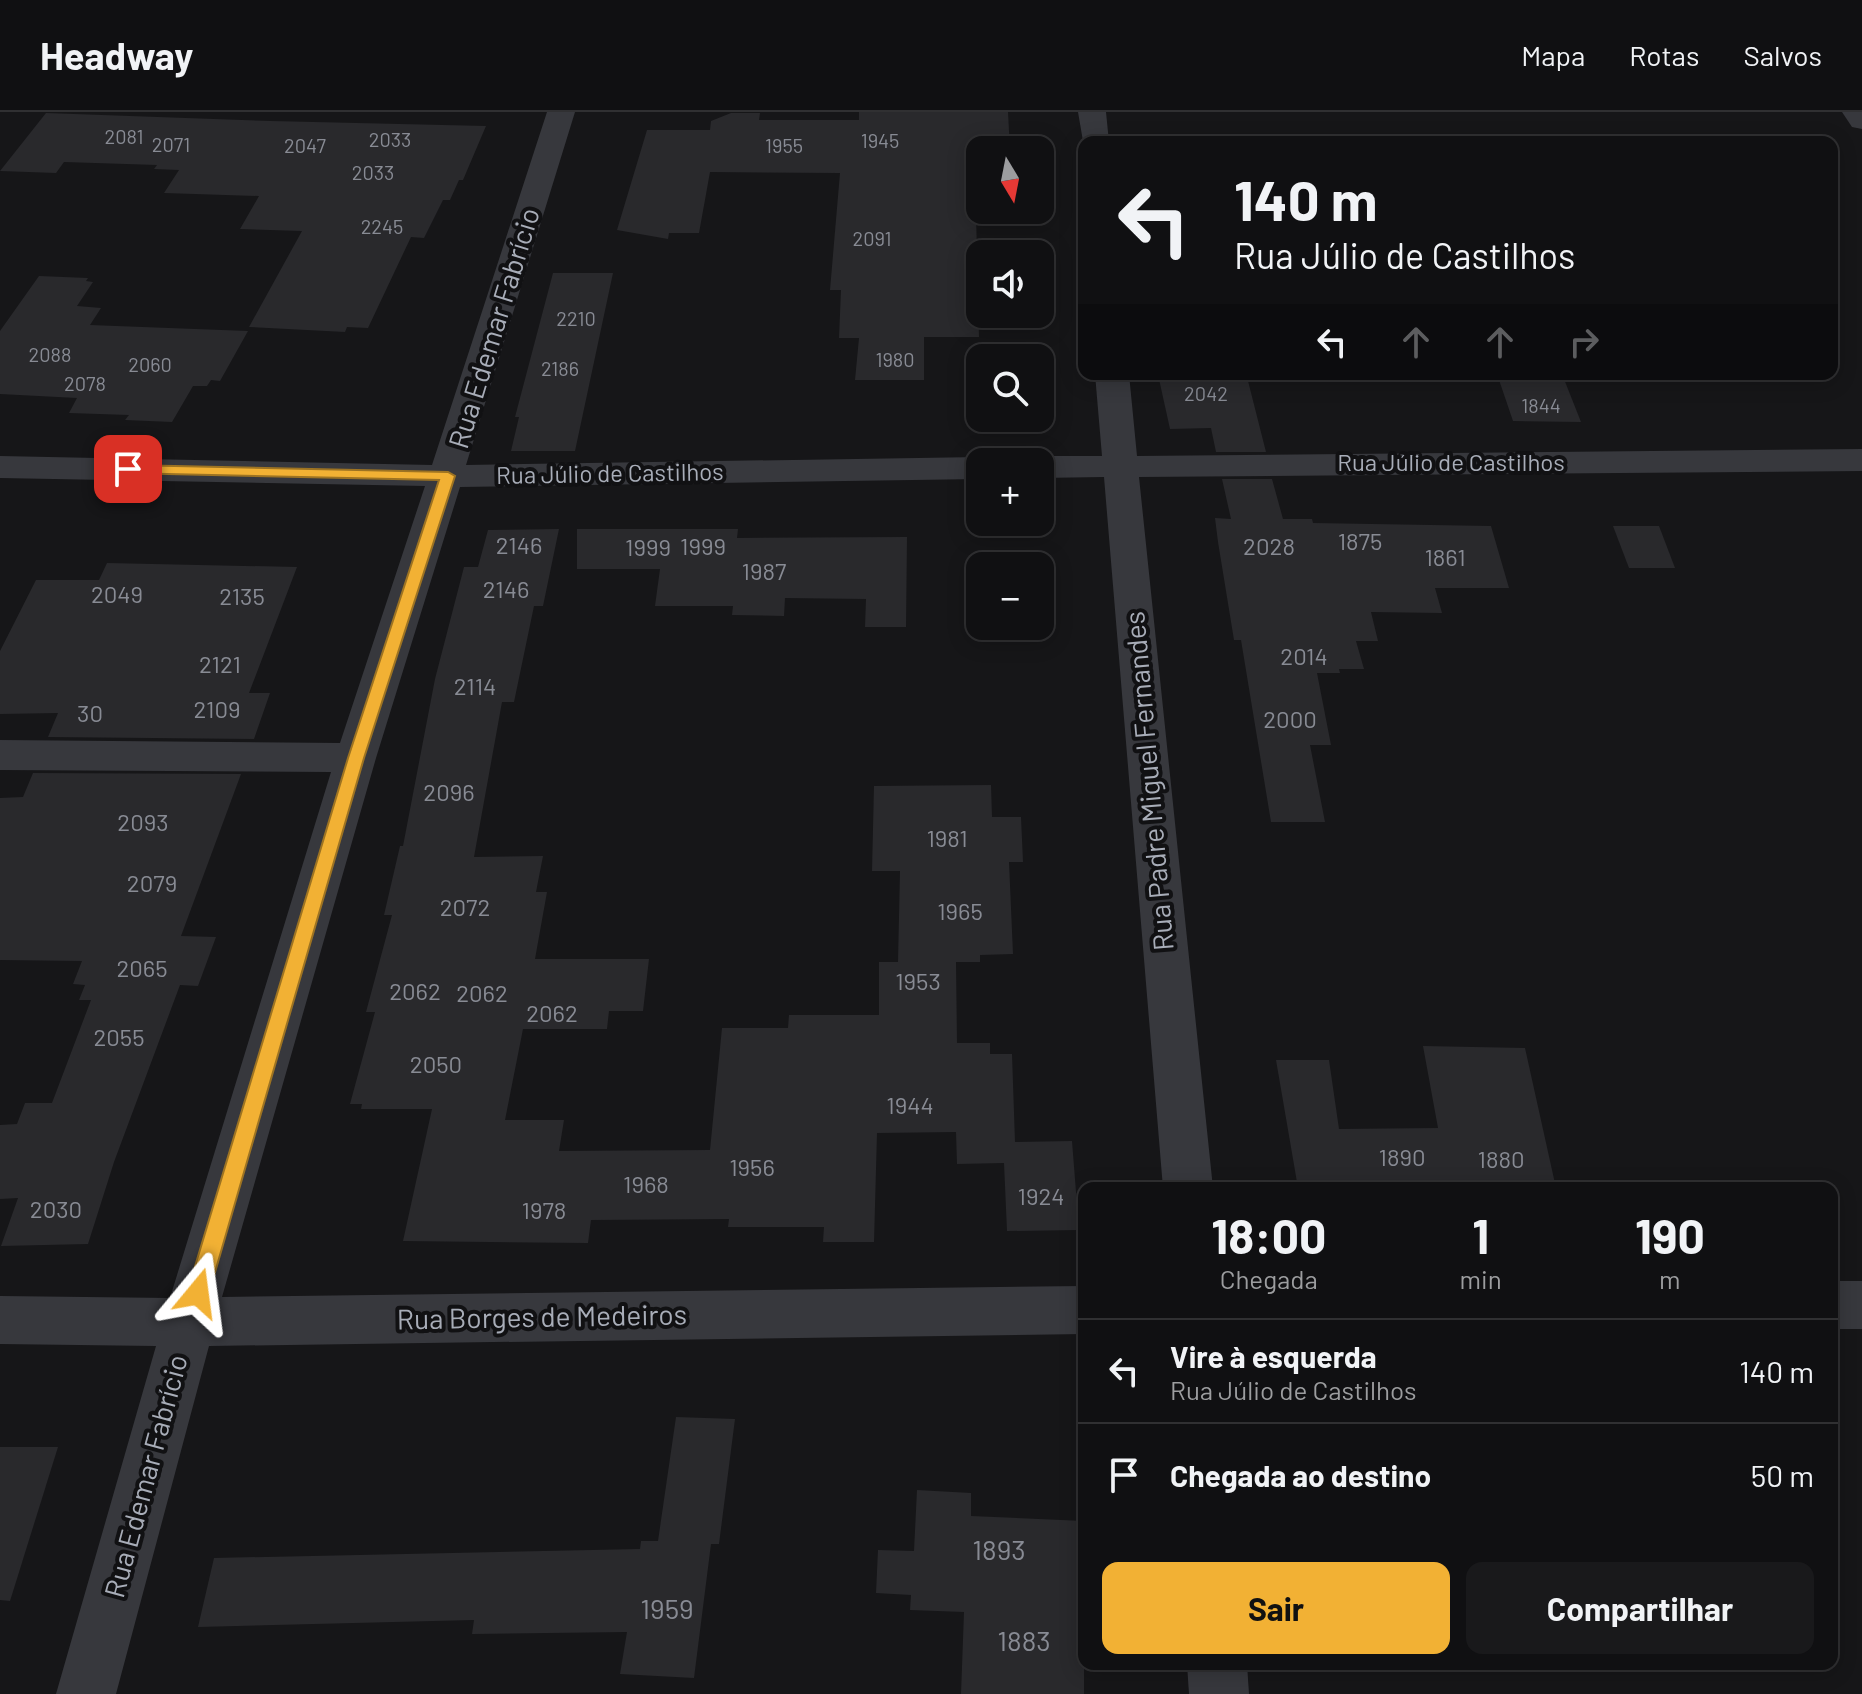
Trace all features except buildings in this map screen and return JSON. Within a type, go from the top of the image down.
[{"type":"street","name":"Rua Edemar Fabrício","points":[[86,1694],[189,1322],[356,758],[561,112]]},
{"type":"street","points":[[1092,112],[1094,136]]},
{"type":"street","points":[[1856,112],[1862,121]]},
{"type":"street","name":"Rua Padre Miguel Fernandes","points":[[1112,380],[1187,1182]]},
{"type":"street","name":"Rua Júlio de Castilhos","points":[[1054,467],[1862,460]]},
{"type":"street","name":"Rua Júlio de Castilhos","points":[[0,467],[448,476],[966,468]]},
{"type":"street","points":[[0,755],[356,758]]},
{"type":"street","points":[[1838,1305],[1862,1305]]},
{"type":"street","name":"Rua Borges de Medeiros","points":[[0,1320],[189,1322],[1078,1310]]},
{"type":"street","points":[[1217,1670],[1219,1694]]},
{"type":"route","points":[[128,469],[448,476],[356,758],[198,1293]]}]
